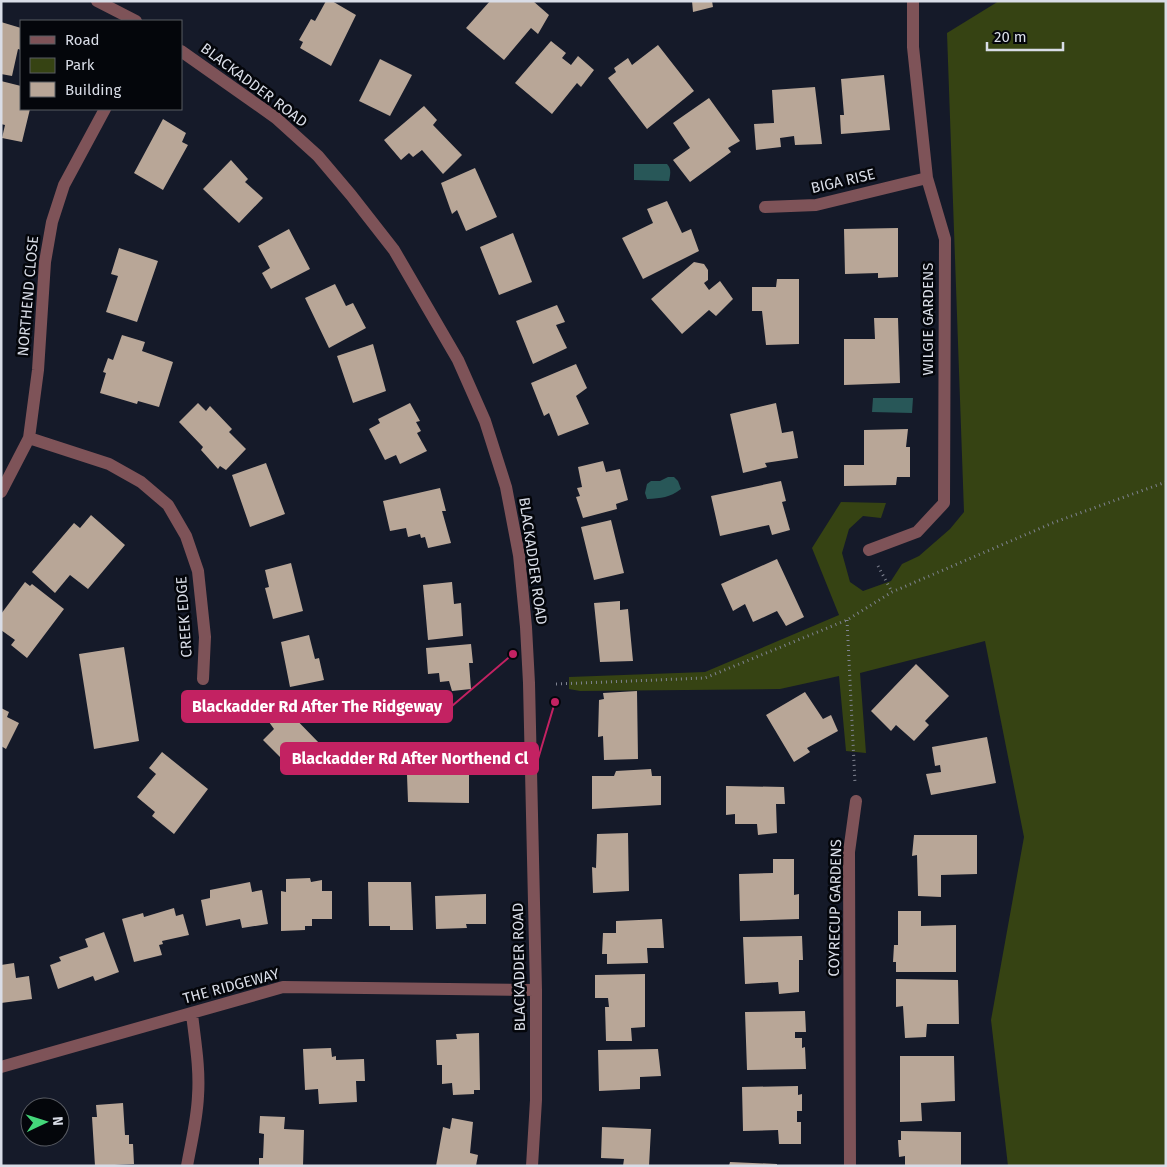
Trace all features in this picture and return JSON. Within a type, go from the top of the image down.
[{"type":"street","points":[[97,1],[134,20]]},
{"type":"street","name":"WILGIE GARDENS","points":[[869,550],[917,532],[944,503],[945,239],[927,178],[914,47],[913,1]]},
{"type":"street","name":"BLACKADDER ROAD","points":[[182,52],[276,118],[318,156],[394,250],[458,360],[485,421],[506,487],[519,556],[529,683],[536,990],[536,1100],[532,1166]]},
{"type":"street","name":"NORTHEND CLOSE","points":[[1,492],[29,438],[38,370],[45,262],[52,222],[64,185],[104,110]]},
{"type":"street","name":"BIGA RISE","points":[[765,207],[816,205],[927,178]]},
{"type":"street","name":"CREEK EDGE","points":[[29,438],[109,464],[141,482],[168,505],[186,536],[198,571],[205,637],[203,679]]},
{"type":"street","name":"COYRECUP GARDENS","points":[[850,1166],[849,852],[856,801]]},
{"type":"street","name":"THE RIDGEWAY","points":[[1,1067],[283,987],[536,990]]},
{"type":"street","points":[[186,1166],[194,1131],[198,1096],[198,1060],[192,1014]]},
{"type":"path","points":[[556,684],[706,678],[847,620],[892,592],[1055,522],[1136,492],[1166,484]]},
{"type":"path","points":[[869,550],[892,592]]},
{"type":"path","points":[[847,620],[856,801]]},
{"type":"green space","points":[[999,1],[1166,1],[1166,1166],[1008,1166],[991,1020],[1024,837],[985,641],[860,673],[866,753],[846,751],[839,676],[780,689],[580,691],[569,689],[569,677],[705,672],[839,615],[812,548],[841,502],[886,503],[881,518],[863,516],[849,529],[842,553],[850,582],[863,591],[891,581],[902,564],[919,556],[950,529],[964,512],[947,33]]},
{"type":"shaded area","points":[[634,164],[667,164],[670,170],[669,181],[634,180]]},
{"type":"shaded area","points":[[873,398],[913,398],[912,413],[872,412]]},
{"type":"shaded area","points":[[668,477],[674,477],[681,489],[665,497],[647,499],[645,493],[647,484],[651,481],[660,481]]},
{"type":"building","points":[[326,1],[332,1],[356,15],[331,66],[300,48],[303,42],[299,40],[311,19],[315,21]]},
{"type":"building","points":[[490,1],[533,1],[549,15],[538,34],[531,28],[504,60],[466,28]]},
{"type":"building","points":[[692,1],[712,1],[713,7],[693,12]]},
{"type":"building","points":[[1,22],[20,28],[20,50],[18,49],[12,76],[1,74]]},
{"type":"building","points":[[551,41],[566,53],[562,58],[571,65],[578,56],[594,70],[581,87],[577,83],[552,114],[515,83]]},
{"type":"building","points":[[658,45],[694,91],[647,129],[608,78],[616,72],[614,68],[628,58],[632,65]]},
{"type":"building","points":[[380,59],[412,75],[390,116],[359,101]]},
{"type":"building","points":[[884,75],[890,130],[841,134],[840,115],[844,115],[841,79]]},
{"type":"building","points":[[1,81],[20,86],[20,110],[30,110],[22,142],[2,138],[5,125],[1,124]]},
{"type":"building","points":[[815,87],[822,144],[795,145],[794,136],[780,138],[781,147],[756,150],[754,124],[774,123],[772,90]]},
{"type":"building","points":[[709,98],[740,141],[728,148],[731,152],[690,182],[673,160],[690,148],[673,123]]},
{"type":"building","points":[[424,106],[437,120],[433,125],[462,155],[443,174],[422,150],[413,157],[409,153],[401,160],[384,140]]},
{"type":"building","points":[[163,119],[186,133],[182,142],[188,145],[163,190],[134,173]]},
{"type":"building","points":[[231,160],[248,179],[245,182],[263,198],[239,223],[203,189]]},
{"type":"building","points":[[475,168],[497,217],[466,231],[457,210],[452,214],[441,183]]},
{"type":"building","points":[[667,201],[682,233],[691,229],[699,251],[643,279],[622,238],[653,223],[647,209]]},
{"type":"building","points":[[898,228],[898,277],[878,278],[878,273],[845,274],[844,229]]},
{"type":"building","points":[[289,229],[310,269],[271,289],[262,273],[270,268],[258,246]]},
{"type":"building","points":[[513,233],[532,282],[499,295],[480,247]]},
{"type":"building","points":[[119,248],[158,261],[137,322],[106,312],[118,276],[111,274]]},
{"type":"building","points":[[694,262],[704,264],[708,270],[708,280],[704,283],[709,290],[720,281],[733,299],[716,316],[709,310],[682,334],[651,299]]},
{"type":"building","points":[[777,279],[799,279],[799,344],[766,345],[762,311],[752,311],[752,287],[776,287]]},
{"type":"building","points":[[335,284],[346,306],[353,303],[366,328],[329,348],[305,298]]},
{"type":"building","points":[[557,305],[565,322],[556,325],[567,348],[533,364],[516,321]]},
{"type":"building","points":[[874,318],[898,318],[900,383],[844,385],[844,339],[875,339]]},
{"type":"building","points":[[122,335],[145,342],[142,351],[173,362],[159,407],[138,401],[137,404],[100,393],[106,373],[103,372],[108,358],[113,360]]},
{"type":"building","points":[[373,344],[386,391],[353,403],[337,356]]},
{"type":"building","points":[[576,364],[587,388],[576,396],[589,424],[558,436],[549,413],[544,416],[531,383]]},
{"type":"building","points":[[198,403],[206,411],[210,406],[232,429],[229,432],[246,449],[226,470],[220,466],[218,469],[201,450],[203,447],[179,422]]},
{"type":"building","points":[[410,403],[420,421],[416,422],[421,431],[417,433],[427,451],[400,464],[396,455],[385,460],[369,429],[380,423],[378,419]]},
{"type":"building","points":[[776,403],[782,433],[793,431],[798,458],[765,463],[767,467],[743,473],[730,414]]},
{"type":"building","points":[[908,429],[906,447],[910,447],[910,477],[897,477],[896,485],[844,486],[844,465],[864,465],[864,430]]},
{"type":"building","points":[[603,461],[606,472],[620,469],[628,500],[616,504],[617,509],[583,518],[576,497],[580,496],[577,488],[582,487],[578,467]]},
{"type":"building","points":[[266,463],[285,514],[250,527],[232,475]]},
{"type":"building","points":[[781,481],[786,501],[782,502],[790,530],[772,535],[769,525],[720,536],[711,496]]},
{"type":"building","points":[[440,488],[446,511],[442,511],[451,543],[428,548],[425,537],[421,538],[420,534],[408,537],[406,528],[390,531],[383,501]]},
{"type":"building","points":[[91,515],[125,545],[88,589],[70,575],[55,593],[32,572],[74,523],[80,528]]},
{"type":"building","points":[[611,520],[624,573],[594,580],[581,527]]},
{"type":"building","points":[[777,559],[804,617],[786,626],[777,611],[753,622],[745,604],[733,611],[721,584]]},
{"type":"building","points":[[291,563],[303,611],[273,619],[265,588],[269,587],[265,570]]},
{"type":"building","points":[[25,582],[30,586],[32,584],[64,609],[27,658],[11,645],[15,640],[1,630],[1,614]]},
{"type":"building","points":[[452,582],[454,604],[461,603],[463,636],[428,640],[423,585]]},
{"type":"building","points":[[620,601],[620,610],[628,609],[633,661],[600,662],[594,603]]},
{"type":"building","points":[[309,635],[315,659],[319,658],[324,680],[290,687],[281,642]]},
{"type":"building","points":[[471,644],[473,663],[469,663],[471,689],[452,691],[449,681],[440,682],[439,673],[428,674],[426,648]]},
{"type":"building","points":[[124,647],[139,741],[94,749],[79,654]]},
{"type":"building","points":[[916,664],[949,696],[925,721],[929,725],[914,741],[896,725],[891,731],[871,711]]},
{"type":"building","points":[[637,691],[638,759],[604,760],[603,736],[598,737],[599,700],[604,699],[603,693]]},
{"type":"building","points":[[805,692],[823,719],[831,715],[838,731],[807,748],[810,752],[794,762],[766,715]]},
{"type":"building","points":[[284,707],[321,745],[300,768],[296,764],[291,768],[263,740],[274,729],[269,722]]},
{"type":"building","points":[[1,708],[9,712],[7,717],[19,723],[6,749],[1,746]]},
{"type":"building","points":[[987,737],[996,783],[931,795],[926,774],[941,772],[940,765],[935,766],[932,747]]},
{"type":"building","points":[[446,745],[447,770],[469,770],[469,803],[408,802],[407,775],[422,775],[421,746]]},
{"type":"building","points":[[162,752],[208,789],[174,834],[152,816],[155,812],[137,797],[156,774],[149,768]]},
{"type":"building","points":[[651,769],[652,776],[661,776],[661,805],[592,809],[592,776],[614,776],[616,771]]},
{"type":"building","points":[[726,786],[784,787],[785,804],[776,804],[777,833],[758,835],[757,824],[735,824],[735,814],[726,815]]},
{"type":"building","points":[[628,833],[629,891],[593,893],[592,867],[596,868],[597,834]]},
{"type":"building","points":[[914,835],[977,835],[977,874],[941,875],[941,897],[918,896],[917,855],[912,856]]},
{"type":"building","points":[[773,859],[794,859],[794,895],[799,894],[799,919],[740,921],[739,874],[773,873]]},
{"type":"building","points":[[310,878],[311,882],[322,880],[322,891],[332,891],[332,919],[312,919],[312,926],[305,926],[305,930],[281,931],[281,891],[286,892],[286,879]]},
{"type":"building","points":[[250,882],[252,892],[262,890],[268,924],[242,928],[240,919],[206,926],[201,900],[210,898],[210,890]]},
{"type":"building","points":[[368,882],[411,882],[413,930],[390,930],[390,926],[369,926]]},
{"type":"building","points":[[486,894],[486,924],[466,924],[467,928],[436,929],[435,896]]},
{"type":"building","points":[[174,908],[176,916],[183,914],[189,935],[162,941],[163,944],[159,945],[162,955],[134,962],[122,919],[143,913],[144,917]]},
{"type":"building","points":[[898,911],[921,911],[921,926],[956,925],[956,972],[896,972],[896,962],[893,962],[894,945],[898,945]]},
{"type":"building","points":[[662,919],[664,948],[647,948],[648,963],[607,964],[607,954],[602,954],[603,933],[616,933],[616,921]]},
{"type":"building","points":[[104,932],[119,972],[95,981],[93,976],[58,989],[50,965],[61,961],[59,957],[88,947],[85,939]]},
{"type":"building","points":[[802,936],[803,960],[799,960],[799,992],[779,994],[778,982],[745,984],[743,937]]},
{"type":"building","points":[[14,963],[16,978],[29,976],[32,999],[1,1003],[1,965]]},
{"type":"building","points":[[645,974],[645,1027],[631,1028],[632,1041],[606,1041],[605,1007],[609,1007],[608,998],[595,998],[595,975]]},
{"type":"building","points":[[896,979],[958,980],[959,1024],[927,1024],[926,1037],[905,1038],[903,1006],[896,1007]]},
{"type":"building","points":[[805,1011],[806,1032],[795,1032],[795,1038],[802,1038],[802,1048],[805,1047],[806,1069],[747,1070],[745,1012]]},
{"type":"building","points":[[479,1033],[480,1090],[474,1090],[474,1094],[453,1095],[452,1083],[442,1084],[442,1065],[437,1065],[436,1040],[457,1039],[456,1034]]},
{"type":"building","points":[[331,1048],[332,1057],[336,1056],[336,1060],[364,1059],[365,1081],[356,1081],[357,1102],[319,1104],[318,1089],[305,1090],[303,1049]]},
{"type":"building","points":[[658,1049],[661,1076],[640,1077],[640,1089],[599,1091],[598,1050]]},
{"type":"building","points":[[900,1056],[954,1056],[955,1101],[921,1103],[922,1121],[900,1122]]},
{"type":"building","points":[[798,1086],[798,1095],[802,1094],[802,1111],[797,1111],[797,1122],[801,1122],[801,1144],[779,1144],[778,1130],[743,1131],[742,1087]]},
{"type":"building","points":[[123,1103],[125,1135],[129,1135],[129,1144],[133,1144],[134,1164],[95,1166],[92,1117],[97,1117],[96,1105]]},
{"type":"building","points":[[260,1116],[285,1117],[284,1129],[304,1130],[303,1166],[259,1166],[259,1158],[263,1158],[264,1134],[259,1133]]},
{"type":"building","points":[[452,1118],[473,1122],[470,1153],[478,1155],[476,1166],[436,1166],[443,1127],[450,1129]]},
{"type":"building","points":[[602,1127],[651,1129],[649,1166],[623,1166],[624,1159],[601,1158]]},
{"type":"building","points":[[901,1131],[961,1132],[961,1166],[905,1166],[905,1156],[899,1157],[898,1140],[901,1140]]},
{"type":"building","points":[[730,1162],[777,1164],[777,1166],[729,1166]]},
{"type":"place","name":"Blackadder Rd After The Ridgeway","points":[[513,654]]},
{"type":"place","name":"Blackadder Rd After Northend Cl","points":[[555,702]]}]
